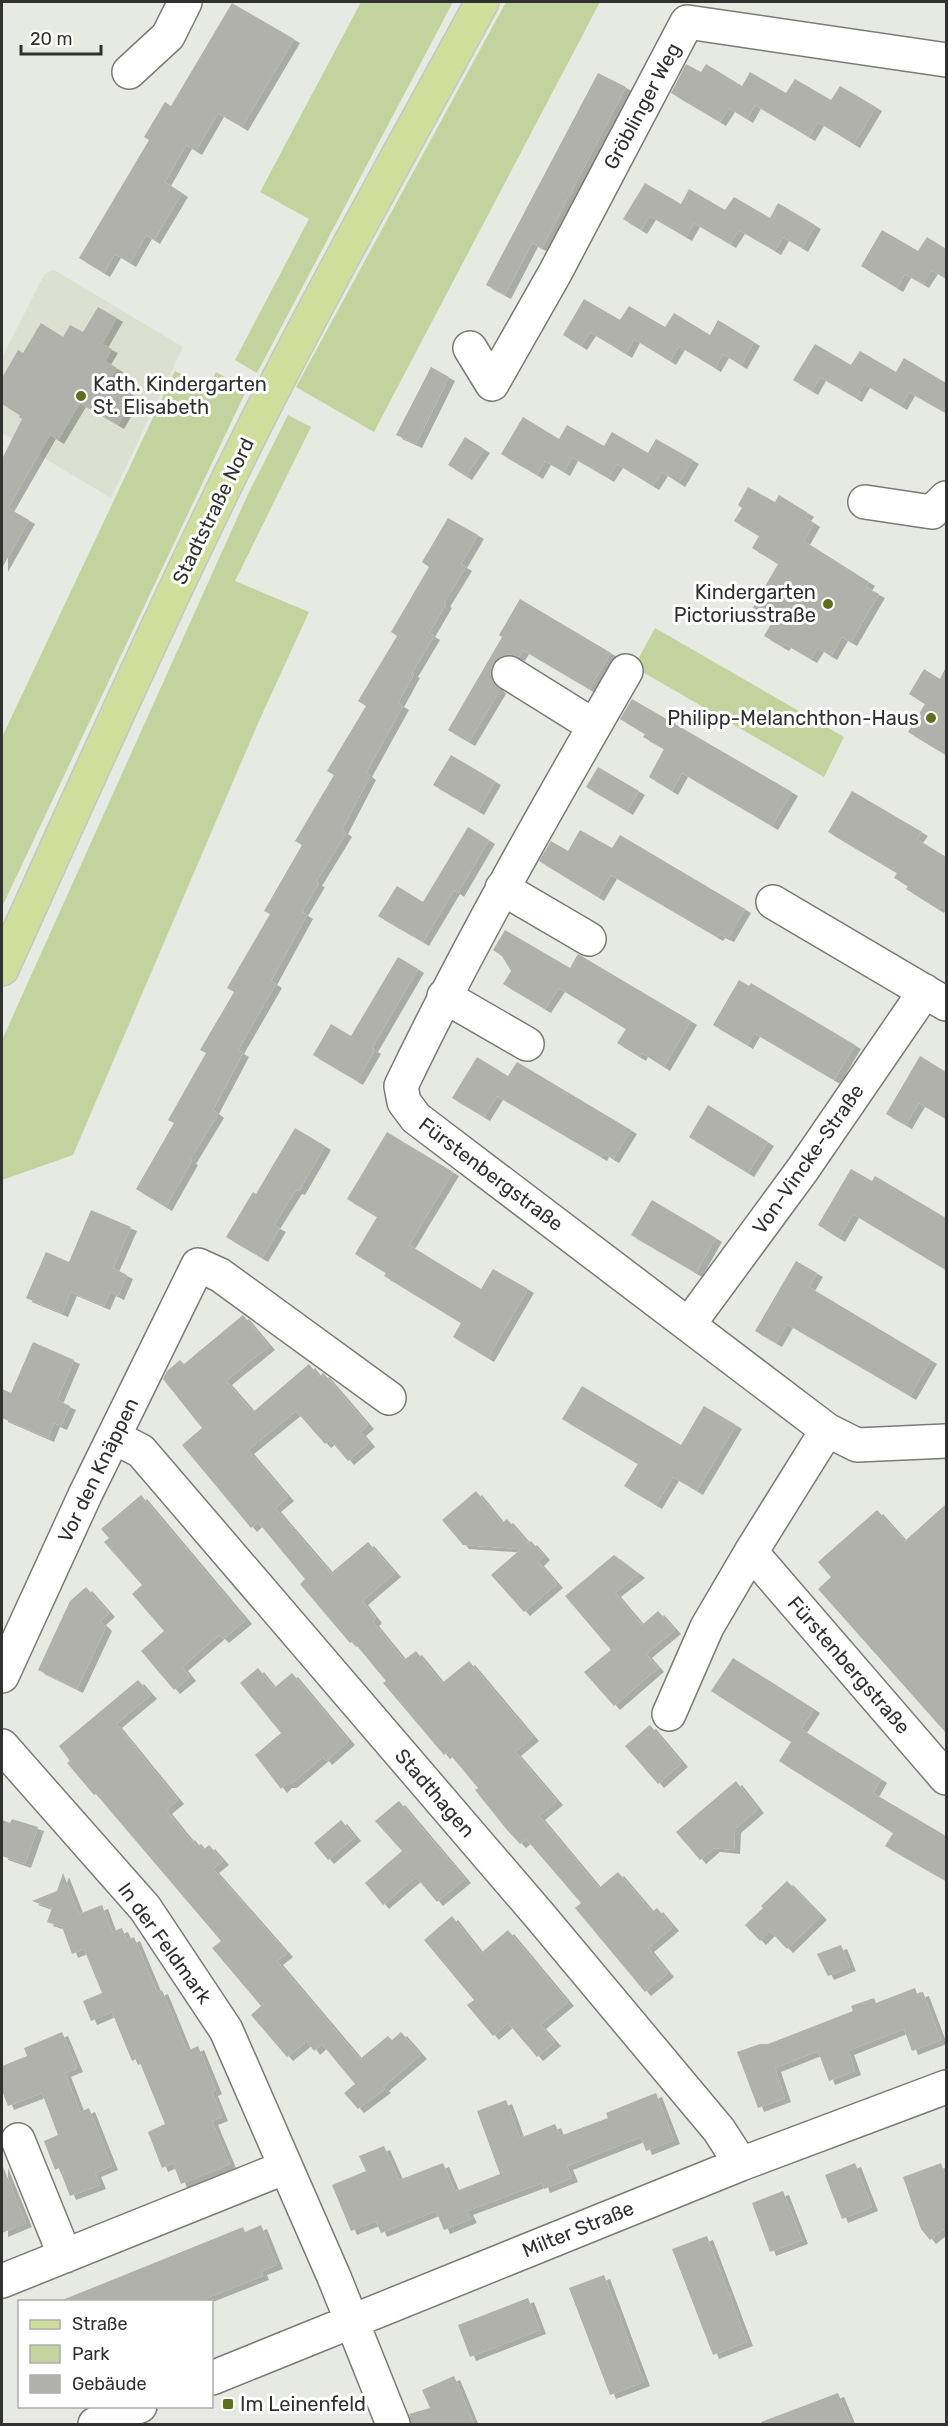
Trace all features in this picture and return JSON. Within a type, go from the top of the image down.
[{"type":"main road","name":"Stadtstraße Nord","points":[[2,969],[145,651],[245,445],[357,229],[482,2]]},
{"type":"street","points":[[129,72],[168,36],[185,2]]},
{"type":"street","name":"Gröblinger Weg","points":[[470,348],[492,384],[555,273],[687,22],[946,60]]},
{"type":"street","points":[[865,502],[932,512],[946,498]]},
{"type":"street","name":"Fürstenbergstraße","points":[[626,671],[502,888],[444,996],[401,1086],[404,1102],[416,1118],[827,1430],[857,1445],[946,1441]]},
{"type":"street","points":[[509,673],[594,726]]},
{"type":"street","points":[[502,888],[589,939]]},
{"type":"street","points":[[773,902],[936,998]]},
{"type":"street","points":[[444,996],[527,1044]]},
{"type":"street","name":"Von-Vincke-Straße","points":[[689,1324],[803,1169],[936,998]]},
{"type":"street","name":"Vor den Knäppen","points":[[2,1676],[85,1495],[198,1264],[220,1275],[389,1398]]},
{"type":"street","points":[[669,1714],[707,1627],[827,1430]]},
{"type":"street","name":"Stadthagen","points":[[114,1437],[141,1451],[540,1916],[719,2130],[741,2164]]},
{"type":"street","name":"Fürstenbergstraße","points":[[751,1552],[946,1778]]},
{"type":"street","name":"In der Feldmark","points":[[2,1746],[145,1908],[226,2030],[352,2320]]},
{"type":"street","name":"Milter Straße","points":[[213,2378],[741,2164],[946,2087]]},
{"type":"street","points":[[18,2140],[65,2256]]},
{"type":"street","points":[[2,2281],[286,2167]]},
{"type":"street","points":[[352,2320],[393,2424]]},
{"type":"street","points":[[95,2424],[135,2408]]},
{"type":"shaded area","name":"Kath. Kindergarten St. Elisabeth","points":[[54,270],[183,347],[111,498],[2,433],[2,358],[45,273]]},
{"type":"green space","points":[[361,2],[453,2],[257,373],[235,360],[309,219],[260,192]]},
{"type":"green space","points":[[506,2],[600,2],[374,432],[296,387]]},
{"type":"green space","points":[[175,371],[208,388],[216,372],[247,389],[2,907],[2,737]]},
{"type":"green space","points":[[288,415],[311,427],[235,581],[309,612],[259,721],[73,1155],[2,1180],[2,1040],[248,494]]},
{"type":"green space","points":[[655,628],[844,737],[824,777],[634,667]]},
{"type":"building","points":[[232,3],[294,39],[242,127],[218,113],[196,151],[186,145],[165,182],[182,193],[154,240],[146,235],[130,263],[115,254],[104,273],[79,258],[149,140],[144,137],[165,102],[171,106]]},
{"type":"building","points":[[686,64],[701,72],[706,64],[742,86],[750,72],[786,93],[795,79],[831,100],[840,86],[876,107],[854,144],[818,122],[809,137],[755,105],[747,119],[729,108],[720,122],[671,93]]},
{"type":"building","points":[[598,73],[626,87],[542,248],[532,243],[505,295],[486,285]]},
{"type":"building","points":[[645,183],[681,204],[689,189],[725,210],[734,197],[770,218],[778,203],[815,225],[802,248],[783,237],[775,251],[739,230],[730,244],[694,223],[686,237],[650,216],[641,230],[623,219]]},
{"type":"building","points":[[882,230],[918,251],[927,237],[946,249],[946,279],[932,270],[923,284],[905,274],[897,288],[861,266]]},
{"type":"building","points":[[584,299],[620,320],[629,306],[665,327],[674,313],[710,335],[718,320],[754,342],[741,365],[723,354],[715,368],[679,346],[670,361],[634,339],[626,354],[590,332],[581,346],[563,335]]},
{"type":"building","points":[[98,307],[117,318],[102,344],[112,349],[105,361],[117,368],[109,381],[135,396],[118,425],[80,403],[58,440],[50,435],[8,508],[29,520],[2,568],[2,459],[22,419],[20,415],[2,404],[2,378],[18,350],[23,353],[41,323],[63,337],[70,325],[83,332]]},
{"type":"building","points":[[815,344],[851,365],[860,351],[896,372],[904,358],[946,383],[946,413],[909,392],[901,406],[864,384],[856,398],[820,377],[812,391],[793,380]]},
{"type":"building","points":[[431,367],[449,377],[416,444],[396,435]]},
{"type":"building","points":[[523,417],[559,439],[567,425],[604,446],[612,432],[648,453],[656,439],[693,460],[679,483],[662,472],[653,486],[617,464],[608,478],[572,457],[564,472],[545,461],[537,475],[501,454]]},
{"type":"building","points":[[465,437],[484,449],[466,476],[448,465]]},
{"type":"building","points":[[748,487],[775,502],[779,495],[808,513],[805,517],[814,523],[804,541],[869,582],[866,587],[879,594],[851,642],[842,637],[831,656],[818,648],[811,659],[785,644],[783,647],[764,636],[772,622],[751,611],[778,564],[752,548],[759,536],[734,521],[742,508],[738,505]]},
{"type":"building","points":[[448,518],[478,535],[461,564],[466,567],[429,633],[434,636],[412,673],[414,674],[398,703],[403,706],[366,773],[370,776],[342,830],[346,833],[316,882],[319,883],[302,912],[307,915],[271,981],[276,984],[238,1050],[243,1053],[213,1110],[218,1114],[190,1160],[192,1161],[166,1207],[136,1189],[174,1123],[168,1120],[206,1053],[200,1050],[234,992],[227,988],[270,914],[264,911],[302,845],[295,841],[334,775],[327,771],[366,706],[358,701],[397,636],[391,632],[429,567],[422,562]]},
{"type":"building","points":[[520,599],[611,653],[589,689],[523,650],[519,657],[509,654],[500,657],[493,664],[490,673],[493,682],[500,690],[469,742],[448,730],[502,637],[499,635]]},
{"type":"building","name":"Philipp-Melanchthon-Haus","points":[[946,667],[946,755],[908,732],[925,704],[909,694],[924,669],[940,679]]},
{"type":"building","points":[[632,699],[792,792],[772,826],[682,773],[672,791],[649,777],[664,749],[643,737],[645,734],[620,719]]},
{"type":"building","points":[[451,755],[495,781],[478,811],[433,785]]},
{"type":"building","points":[[598,767],[639,791],[627,811],[586,787]]},
{"type":"building","points":[[852,791],[922,832],[917,839],[946,857],[946,910],[940,906],[938,909],[906,889],[908,886],[894,878],[897,873],[828,832]]},
{"type":"building","points":[[468,827],[489,840],[458,893],[454,890],[423,942],[378,916],[397,886],[423,902]]},
{"type":"building","points":[[580,830],[612,848],[620,835],[745,909],[728,938],[719,934],[717,937],[611,875],[598,897],[539,861],[551,841],[568,851]]},
{"type":"building","points":[[505,930],[570,968],[578,954],[691,1021],[664,1067],[642,1053],[640,1057],[617,1043],[626,1029],[559,988],[545,1009],[503,984],[511,971],[502,956],[493,950]]},
{"type":"building","points":[[398,957],[418,969],[372,1048],[375,1050],[357,1081],[313,1055],[331,1024],[351,1036]]},
{"type":"building","points":[[739,980],[749,986],[751,983],[855,1045],[834,1080],[754,1033],[747,1045],[713,1025]]},
{"type":"building","points":[[920,1056],[946,1072],[946,1119],[919,1103],[906,1125],[886,1114]]},
{"type":"building","points":[[477,1057],[508,1076],[517,1062],[631,1130],[613,1159],[603,1153],[601,1157],[497,1096],[484,1117],[452,1098]]},
{"type":"building","points":[[708,1105],[768,1142],[748,1173],[689,1137]]},
{"type":"building","points":[[295,1128],[325,1146],[299,1191],[296,1190],[274,1225],[280,1228],[262,1258],[226,1237],[253,1192],[256,1194]]},
{"type":"building","points":[[387,1132],[453,1172],[409,1245],[481,1289],[493,1269],[528,1289],[488,1358],[453,1337],[461,1323],[384,1276],[386,1273],[355,1254],[377,1217],[347,1199]]},
{"type":"building","points":[[851,1169],[872,1181],[875,1176],[946,1218],[946,1270],[853,1214],[839,1238],[818,1225]]},
{"type":"building","points":[[652,1200],[716,1238],[696,1273],[631,1235]]},
{"type":"building","points":[[91,1210],[131,1227],[113,1268],[127,1275],[118,1296],[110,1292],[104,1306],[71,1292],[62,1313],[26,1298],[46,1252],[69,1262]]},
{"type":"building","points":[[796,1261],[817,1273],[809,1287],[931,1360],[910,1396],[787,1324],[776,1343],[755,1331]]},
{"type":"building","points":[[243,1315],[269,1346],[226,1381],[253,1412],[309,1364],[319,1377],[323,1373],[326,1376],[368,1425],[360,1432],[369,1443],[348,1461],[330,1440],[325,1444],[296,1411],[248,1450],[288,1497],[275,1508],[331,1573],[368,1542],[395,1573],[362,1601],[376,1619],[373,1622],[404,1660],[416,1651],[442,1683],[469,1661],[533,1737],[515,1752],[557,1801],[539,1816],[599,1888],[618,1872],[652,1912],[657,1908],[673,1927],[648,1948],[668,1973],[645,1992],[575,1908],[581,1903],[526,1839],[520,1844],[507,1830],[475,1790],[478,1788],[448,1752],[444,1755],[383,1683],[386,1681],[353,1641],[350,1643],[300,1584],[305,1579],[258,1522],[251,1528],[182,1445],[202,1428],[163,1379],[167,1371],[180,1360],[184,1364]]},
{"type":"building","points":[[33,1342],[74,1360],[57,1400],[70,1406],[61,1426],[54,1423],[48,1438],[2,1418],[2,1389],[11,1393]]},
{"type":"building","points":[[582,1386],[681,1445],[704,1406],[736,1425],[697,1491],[673,1477],[656,1505],[624,1486],[638,1464],[562,1419]]},
{"type":"building","points":[[476,1491],[502,1523],[507,1519],[528,1543],[531,1541],[544,1556],[538,1562],[557,1584],[524,1612],[491,1575],[521,1549],[463,1545],[442,1520]]},
{"type":"building","points":[[141,1495],[246,1620],[223,1639],[219,1635],[182,1667],[190,1677],[174,1690],[141,1651],[164,1631],[132,1594],[142,1585],[104,1542],[109,1538],[101,1529]]},
{"type":"building","points":[[946,1504],[946,1733],[818,1589],[831,1577],[818,1562],[877,1510],[905,1541]]},
{"type":"building","points":[[614,1555],[639,1574],[615,1593],[642,1625],[658,1611],[675,1630],[646,1654],[658,1668],[614,1706],[584,1672],[611,1650],[565,1596]]},
{"type":"building","points":[[86,1587],[109,1613],[100,1621],[106,1627],[77,1689],[38,1670],[70,1601]]},
{"type":"building","points":[[733,1658],[814,1709],[801,1729],[881,1779],[873,1793],[946,1836],[946,1881],[885,1846],[893,1833],[779,1761],[791,1742],[711,1691]]},
{"type":"building","points":[[258,1668],[274,1688],[292,1673],[349,1741],[326,1761],[323,1757],[291,1784],[286,1784],[281,1789],[255,1755],[281,1733],[240,1683]]},
{"type":"building","points":[[138,1680],[151,1695],[116,1724],[178,1800],[166,1810],[192,1842],[195,1840],[203,1850],[209,1845],[223,1861],[213,1869],[287,1953],[277,1961],[360,2059],[388,2036],[392,2040],[401,2032],[421,2055],[383,2087],[385,2089],[358,2109],[344,2093],[355,2084],[322,2044],[314,2051],[307,2041],[287,2057],[251,2015],[261,2006],[212,1948],[221,1941],[67,1763],[70,1761],[59,1746]]},
{"type":"building","points":[[650,1725],[682,1763],[658,1784],[625,1746]]},
{"type":"building","points":[[736,1781],[758,1809],[735,1829],[734,1850],[714,1848],[700,1860],[676,1832]]},
{"type":"building","points":[[399,1801],[465,1879],[437,1902],[416,1877],[383,1905],[365,1883],[402,1851],[375,1821]]},
{"type":"building","points":[[12,1819],[38,1827],[25,1864],[2,1856],[2,1820],[10,1823]]},
{"type":"building","points":[[341,1820],[355,1837],[328,1860],[314,1843]]},
{"type":"building","points":[[63,1873],[79,1914],[102,1905],[112,1932],[122,1928],[127,1940],[134,1937],[157,1992],[162,1990],[187,2051],[198,2046],[216,2090],[212,2092],[222,2117],[212,2121],[230,2164],[181,2184],[173,2163],[162,2168],[148,2132],[165,2124],[138,2058],[132,2061],[112,2012],[91,2021],[83,2001],[102,1993],[84,1949],[72,1954],[62,1927],[47,1922],[52,1908],[32,1901],[57,1891]]},
{"type":"building","points":[[787,1881],[821,1916],[787,1949],[770,1931],[760,1941],[745,1925]]},
{"type":"building","points":[[452,1916],[481,1953],[508,1930],[568,2002],[540,2025],[555,2042],[537,2057],[508,2023],[493,2036],[467,2005],[474,2000],[424,1940]]},
{"type":"building","points":[[841,1945],[850,1967],[828,1976],[817,1954]]},
{"type":"building","points":[[915,1988],[917,1994],[923,1992],[941,2040],[912,2051],[904,2029],[848,2051],[855,2071],[829,2081],[818,2051],[775,2068],[785,2098],[758,2108],[737,2052],[760,2044],[768,2044],[853,2011],[851,2006],[874,1998],[876,2003]]},
{"type":"building","points":[[62,2032],[77,2068],[65,2073],[80,2112],[89,2108],[112,2166],[95,2173],[100,2185],[70,2196],[59,2168],[55,2170],[44,2141],[58,2135],[42,2093],[8,2106],[2,2091],[2,2066],[27,2056],[24,2048]]},
{"type":"building","points":[[656,2093],[674,2140],[646,2151],[641,2137],[567,2166],[572,2178],[544,2189],[542,2183],[467,2211],[471,2219],[444,2230],[436,2211],[381,2233],[376,2221],[351,2231],[332,2185],[366,2171],[359,2156],[384,2146],[399,2180],[443,2163],[455,2191],[459,2190],[500,2174],[477,2111],[506,2100],[520,2138],[555,2124],[560,2136],[608,2118],[606,2113]]},
{"type":"building","points":[[855,2163],[872,2207],[842,2219],[825,2175]]},
{"type":"building","points":[[941,2163],[946,2178],[946,2227],[930,2240],[921,2229],[903,2177]]},
{"type":"building","points":[[2,2164],[26,2223],[2,2233]]},
{"type":"building","points":[[783,2191],[802,2240],[770,2252],[752,2203]]},
{"type":"building","points":[[261,2225],[277,2265],[261,2271],[263,2276],[202,2300],[62,2300],[243,2227],[245,2232]]},
{"type":"building","points":[[707,2236],[747,2342],[713,2355],[672,2249]]},
{"type":"building","points":[[604,2275],[644,2382],[610,2395],[569,2288]]},
{"type":"building","points":[[528,2298],[540,2330],[470,2357],[458,2325]]},
{"type":"building","points":[[454,2376],[474,2424],[411,2424],[409,2414],[430,2408],[422,2390]]},
{"type":"building","points":[[838,2393],[851,2424],[762,2424],[761,2422]]},
{"type":"place","name":"Kath. Kindergarten St. Elisabeth","points":[[81,396]]},
{"type":"place","name":"Kindergarten Pictoriusstraße","points":[[828,604]]},
{"type":"place","name":"Philipp-Melanchthon-Haus","points":[[931,718]]},
{"type":"place","name":"Im Leinenfeld","points":[[228,2404]]}]
